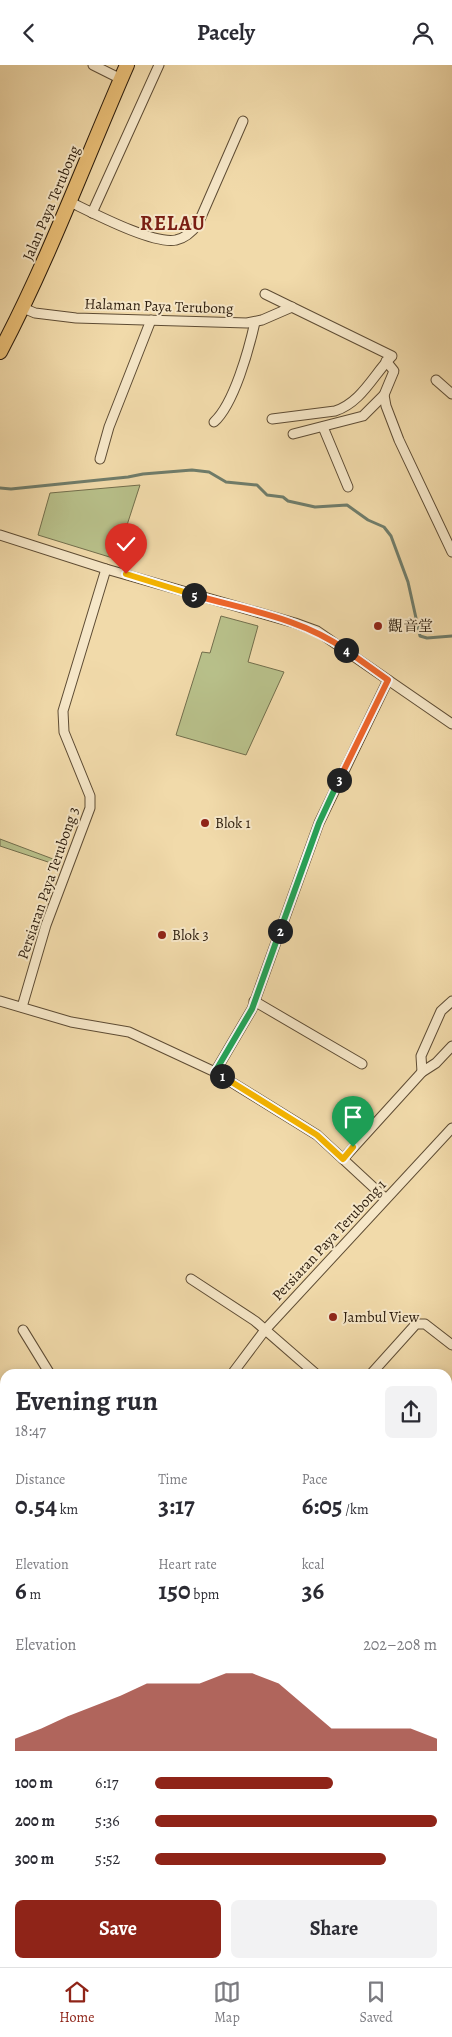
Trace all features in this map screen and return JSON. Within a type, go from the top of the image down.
[{"type":"main road","name":"Jalan Paya Terubong","points":[[0,352],[23,308],[128,65]]},
{"type":"street","points":[[93,65],[121,79]]},
{"type":"street","points":[[92,213],[159,65]]},
{"type":"street","points":[[70,202],[92,213],[160,240],[177,240],[185,237],[198,224],[243,121]]},
{"type":"street","points":[[265,294],[389,359],[394,371],[384,395],[358,418],[293,434]]},
{"type":"street","name":"Halaman Paya Terubong","points":[[23,308],[35,313],[55,316],[255,322],[292,307]]},
{"type":"street","points":[[100,459],[109,427],[151,320]]},
{"type":"street","points":[[214,422],[224,410],[245,359],[255,322]]},
{"type":"street","points":[[272,419],[335,411],[345,407],[356,400],[389,359]]},
{"type":"street","points":[[436,380],[452,394]]},
{"type":"street","points":[[384,395],[386,406],[399,439],[452,552]]},
{"type":"street","points":[[323,427],[348,487]]},
{"type":"street","points":[[0,535],[106,569],[317,631],[452,724]]},
{"type":"street","name":"Persiaran Paya Terubong 3","points":[[22,1007],[46,925],[90,808],[90,796],[64,732],[62,711],[106,569]]},
{"type":"street","points":[[215,1072],[254,1001],[319,823],[388,680]]},
{"type":"street","points":[[0,1001],[71,1022],[129,1032],[215,1072],[317,1135],[386,1199]]},
{"type":"street","points":[[254,1001],[362,1064]]},
{"type":"street","points":[[422,1072],[421,1056],[441,1011],[452,1001]]},
{"type":"street","points":[[343,1159],[422,1072],[436,1063],[452,1046]]},
{"type":"street","name":"Persiaran Paya Terubong 1","points":[[236,1369],[265,1330],[452,1128]]},
{"type":"street","points":[[191,1279],[265,1330],[310,1369]]},
{"type":"street","points":[[376,1369],[416,1325],[425,1324],[452,1345]]},
{"type":"street","points":[[23,1330],[47,1369]]},
{"type":"green space","points":[[140,485],[116,559],[38,535],[50,493]]},
{"type":"green space","points":[[221,616],[258,626],[248,662],[284,672],[246,755],[176,735],[202,652],[210,653]]},
{"type":"green space","points":[[0,839],[61,862],[60,866],[0,846]]},
{"type":"waterway","points":[[0,488],[11,489],[192,470],[209,472],[226,482],[257,485],[267,495],[283,497],[288,501],[315,507],[347,505],[368,520],[384,527],[391,536],[408,582],[420,636],[427,638],[452,636]]},
{"type":"place","name":"觀音堂","points":[[378,626]]},
{"type":"place","name":"Blok 1","points":[[205,823]]},
{"type":"place","name":"Blok 3","points":[[162,935]]},
{"type":"place","name":"Jambul View","points":[[333,1317]]},
{"type":"district","name":"RELAU","points":[[173,223]]},
{"type":"route","points":[[126,574],[317,631],[388,680],[319,823],[252,1009],[215,1072],[317,1135],[343,1159],[353,1147]]}]
